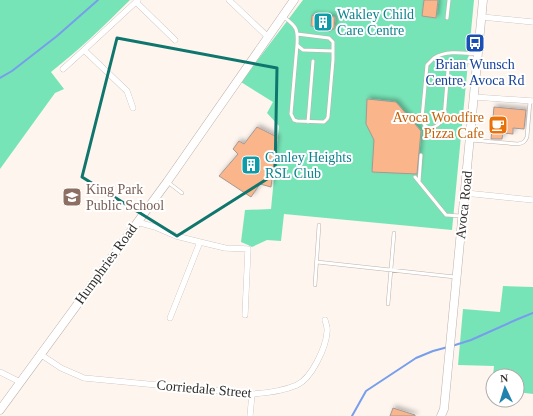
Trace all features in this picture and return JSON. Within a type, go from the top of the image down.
[{"type":"street","points":[[229,0],[268,37]]},
{"type":"street","name":"Humphries Road","points":[[0,410],[167,182],[294,0]]},
{"type":"street","name":"Avoca Road","points":[[444,414],[483,0]]},
{"type":"street","points":[[62,69],[137,1],[175,40]]},
{"type":"street","points":[[482,17],[533,22]]},
{"type":"street","points":[[84,50],[127,91],[134,108]]},
{"type":"street","points":[[474,97],[532,101]]},
{"type":"street","points":[[465,193],[533,200]]},
{"type":"street","points":[[137,222],[155,227],[176,236],[200,242],[225,248],[248,249],[245,315]]},
{"type":"street","points":[[170,318],[200,242]]},
{"type":"street","name":"Corriedale Street","points":[[40,354],[61,368],[84,378],[252,394],[270,393],[299,384],[310,373],[325,345],[328,330],[325,320]]},
{"type":"street","points":[[0,372],[20,382]]},
{"type":"street","points":[[250,416],[252,394]]},
{"type":"lane","points":[[447,18],[449,0]]},
{"type":"lane","points":[[283,16],[296,27],[297,34],[291,114],[294,120],[324,122],[327,119],[333,60],[333,42],[329,38],[297,34]]},
{"type":"lane","points":[[297,45],[302,50],[333,51]]},
{"type":"lane","points":[[456,53],[478,59],[457,61],[450,66],[448,70],[444,118],[440,124],[434,128],[426,127],[423,124],[422,118],[427,65],[434,58],[445,54],[456,53]]},
{"type":"lane","points":[[308,122],[313,61]]},
{"type":"lane","points":[[470,140],[518,144],[522,143],[526,140],[527,136],[532,101]]},
{"type":"lane","points":[[419,182],[421,155]]},
{"type":"lane","points":[[415,177],[446,215],[463,216]]},
{"type":"lane","points":[[167,182],[182,194]]},
{"type":"lane","points":[[315,285],[319,225]]},
{"type":"lane","points":[[388,304],[394,233]]},
{"type":"lane","points":[[317,262],[457,277]]},
{"type":"highlighted area","points":[[117,38],[277,68],[275,174],[177,236],[82,177]]},
{"type":"green space","points":[[0,0],[130,0],[92,37],[51,72],[64,89],[55,93],[0,169]]},
{"type":"green space","points":[[303,0],[474,0],[452,230],[284,214],[281,241],[267,240],[252,247],[241,242],[245,210],[271,209],[279,126],[267,113],[273,102],[241,82]]},
{"type":"green space","points":[[503,286],[533,287],[533,394],[525,393],[525,368],[494,368],[494,366],[458,365],[463,309],[500,312]]},
{"type":"building","points":[[424,0],[438,0],[436,18],[422,16]]},
{"type":"building","name":"Wakley Child Care Centre","points":[[312,15],[335,17],[334,29],[331,29],[330,31],[316,30],[317,27],[311,26]]},
{"type":"building","points":[[367,99],[396,102],[421,131],[417,174],[372,172],[374,140],[366,124]]},
{"type":"building","points":[[494,107],[526,110],[524,129],[513,128],[513,134],[503,133],[502,139],[491,139]]},
{"type":"building","name":"Canley Heights RSL Club","points":[[257,127],[277,137],[271,187],[260,184],[251,197],[219,176],[238,154],[233,149],[239,141],[244,144]]},
{"type":"building","points":[[393,408],[415,415],[415,416],[390,416]]},
{"type":"waterway","points":[[0,78],[12,71],[57,36],[98,0]]},
{"type":"waterway","points":[[452,346],[471,340],[533,313]]},
{"type":"waterway","points":[[352,416],[366,391],[416,358],[448,347]]},
{"type":"place","name":"Wakley Child Care Centre","points":[[323,22]]},
{"type":"place","name":"Brian Wunsch Centre, Avoca Rd","points":[[475,43]]},
{"type":"place","name":"Avoca Woodfire Pizza Cafe","points":[[498,125]]},
{"type":"place","name":"Canley Heights RSL Club","points":[[251,165]]},
{"type":"place","name":"King Park Public School","points":[[72,197]]}]
